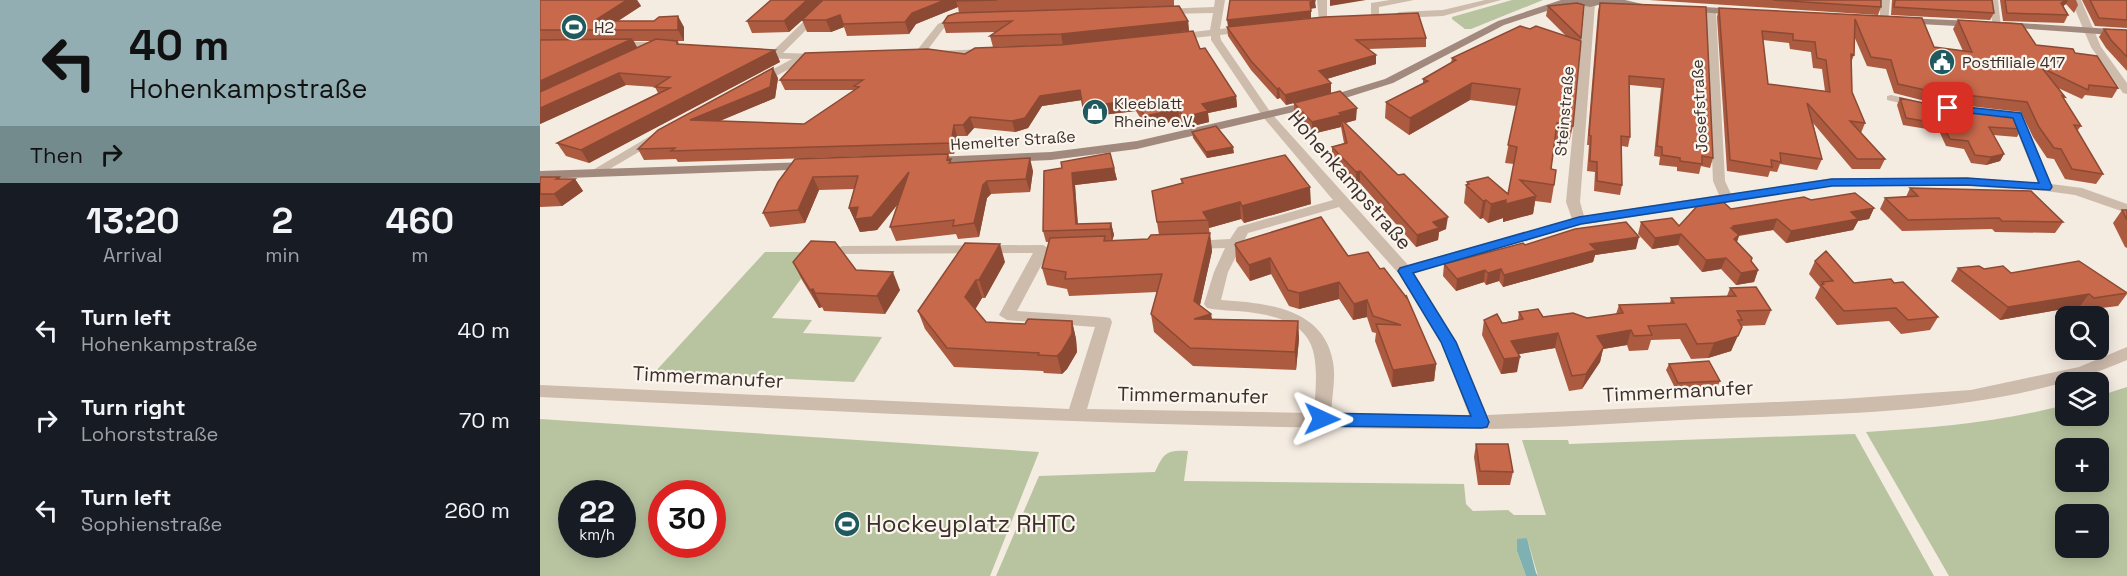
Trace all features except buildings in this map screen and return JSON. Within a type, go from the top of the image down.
[{"type":"main road","points":[[1570,0],[1590,4],[1607,0],[1654,7]]},
{"type":"main road","name":"Hemelter Straße","points":[[922,162],[1011,159],[1093,151],[1137,144],[1344,96],[1389,81],[1501,23],[1570,0]]},
{"type":"main road","points":[[1673,8],[1751,13]]},
{"type":"main road","points":[[1880,19],[2127,33]]},
{"type":"main road","points":[[540,175],[820,165]]},
{"type":"street","points":[[774,56],[831,0]]},
{"type":"street","points":[[1322,0],[1324,21]]},
{"type":"street","points":[[1408,0],[1374,5],[1369,17],[1443,13],[1496,0]]},
{"type":"street","points":[[1880,19],[1885,0]]},
{"type":"street","points":[[1993,0],[1998,25]]},
{"type":"street","points":[[2076,0],[2096,47],[2127,91]]},
{"type":"street","name":"Steinstraße","points":[[1579,221],[1573,202],[1590,4]]},
{"type":"street","points":[[1147,12],[1219,5],[1215,32]]},
{"type":"street","name":"Josefstraße","points":[[1711,11],[1719,181],[1727,198]]},
{"type":"street","points":[[919,54],[943,23],[949,19],[970,17]]},
{"type":"street","points":[[1159,39],[1258,27]]},
{"type":"street","name":"Hohenkampstraße","points":[[1215,32],[1216,40],[1267,115],[1405,271],[1449,342],[1481,422]]},
{"type":"street","points":[[600,45],[668,46],[642,55]]},
{"type":"street","points":[[907,54],[993,52]]},
{"type":"street","points":[[751,54],[826,57]]},
{"type":"street","points":[[743,90],[803,57]]},
{"type":"street","points":[[1891,98],[1925,106]]},
{"type":"street","points":[[1983,112],[2017,116],[2046,187]]},
{"type":"street","points":[[592,174],[672,128]]},
{"type":"street","points":[[1405,271],[1579,221],[1832,183],[1967,182],[2046,187],[2077,191],[2127,209]]},
{"type":"street","points":[[1322,419],[1325,363],[1321,345],[1310,328],[1292,317],[1257,307],[1212,304],[1221,272],[1234,243],[1243,230],[1342,202]]},
{"type":"street","points":[[1179,246],[1234,243]]},
{"type":"street","points":[[842,250],[1048,249],[1007,315],[1104,322],[1076,416]]},
{"type":"street","name":"Timmermanufer","points":[[540,391],[1076,416],[1481,422],[1842,406],[1971,396],[2083,372],[2127,353]]},
{"type":"green space","points":[[1512,0],[1543,0],[1471,29],[1465,29],[1452,19],[1452,17]]},
{"type":"green space","points":[[765,252],[821,252],[772,318],[812,320],[803,333],[882,337],[854,382],[654,373]]},
{"type":"green space","points":[[2127,387],[2127,576],[1949,576],[1866,432],[1967,423],[2055,408],[2055,426],[2109,426],[2109,393]]},
{"type":"green space","points":[[540,419],[1039,452],[990,576],[540,576]]},
{"type":"green space","points":[[1855,434],[1934,576],[1538,576],[1527,538],[1517,540],[1517,551],[1526,576],[996,576],[1039,476],[1155,472],[1164,457],[1175,451],[1188,451],[1184,481],[1464,484],[1466,504],[1473,511],[1508,510],[1514,515],[1546,515],[1522,440],[1568,440],[1569,444]]},
{"type":"water","points":[[1527,538],[1538,576],[1526,576],[1517,551],[1517,539]]},
{"type":"place","name":"H2","points":[[574,27]]},
{"type":"place","name":"Postfiliale 417","points":[[1942,62]]},
{"type":"place","name":"Kleeblatt Rheine e.V.","points":[[1095,112]]},
{"type":"place","name":"Hockeyplatz RHTC","points":[[847,524]]},
{"type":"route","points":[[1322,419],[1481,422],[1449,342],[1405,271],[1579,221],[1832,183],[1967,182],[2046,187],[2017,116],[1948,108]]}]
